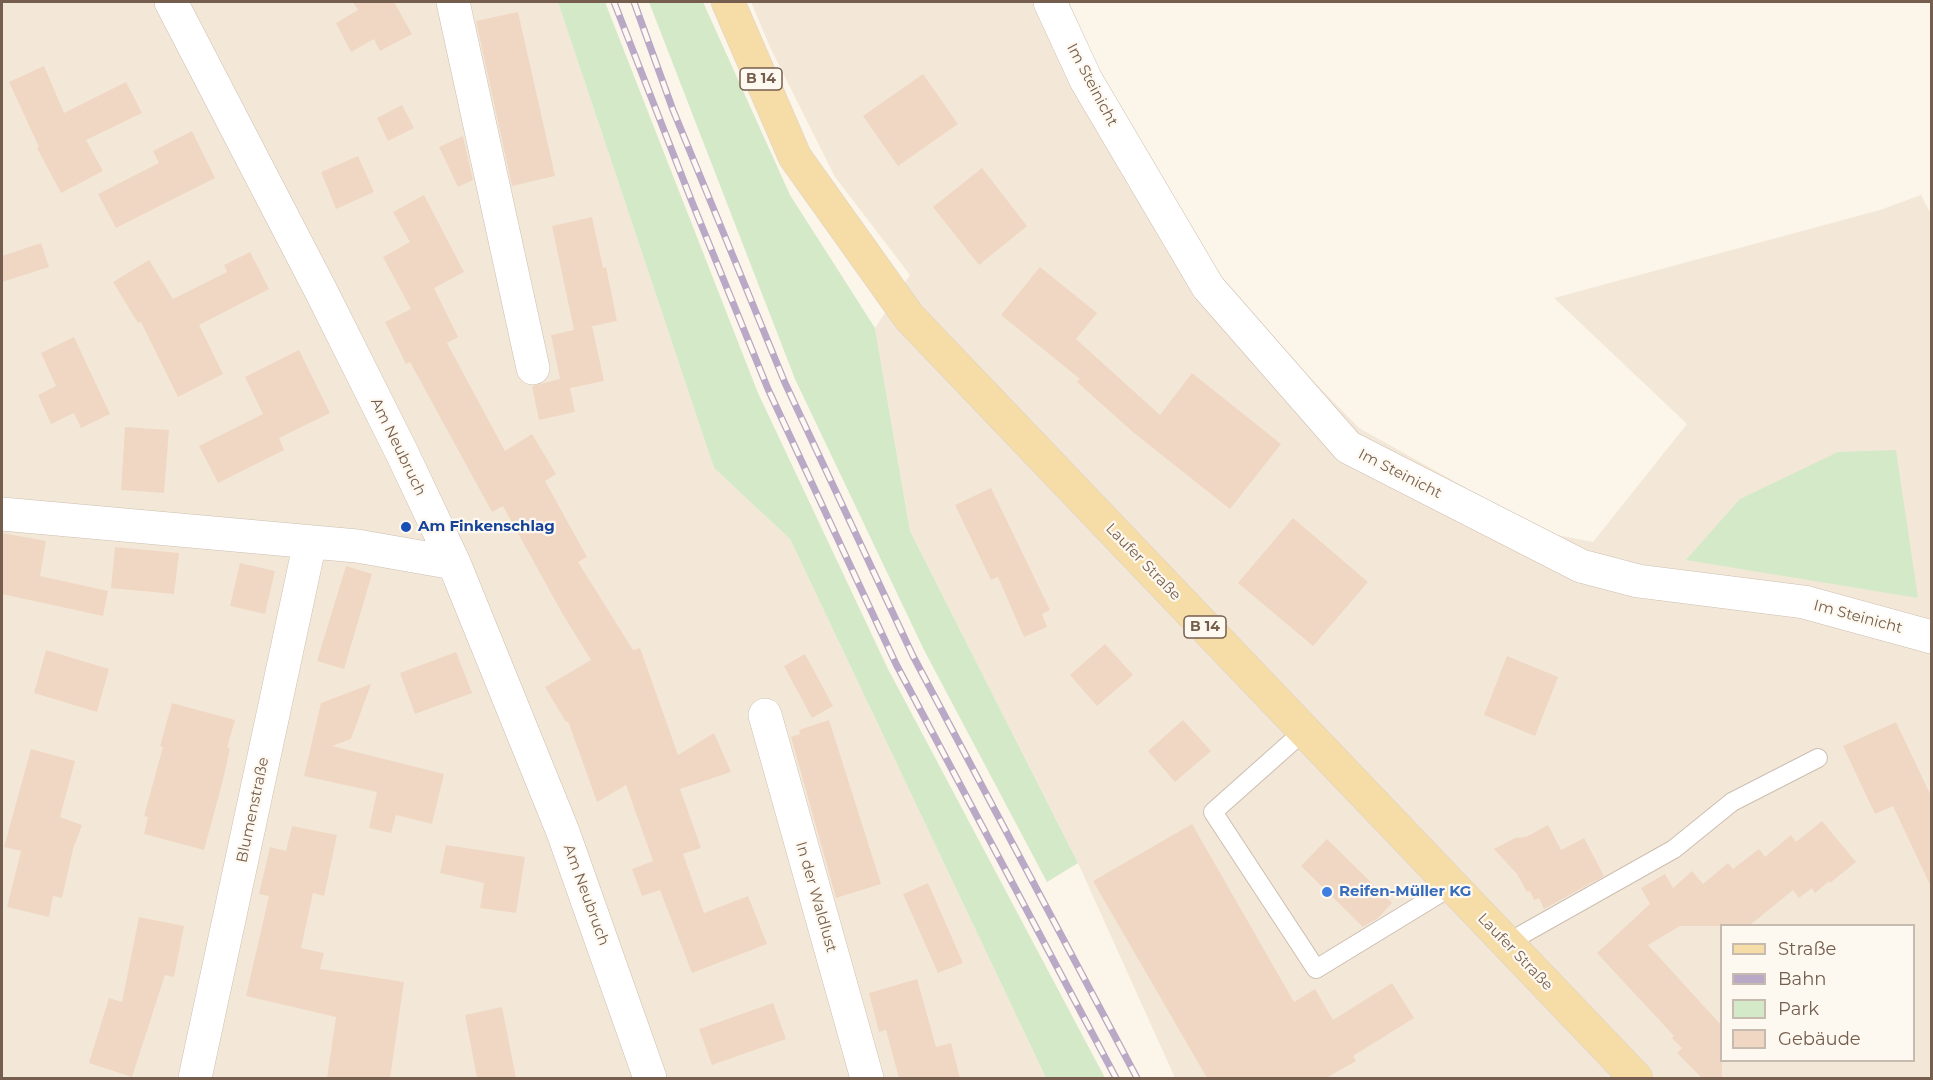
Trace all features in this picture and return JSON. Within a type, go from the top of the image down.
[{"type":"main road","name":"Laufer Straße","points":[[728,2],[795,157],[909,316],[1636,1078]]},
{"type":"street","name":"Am Neubruch","points":[[171,2],[321,291],[454,563],[563,832],[650,1078]]},
{"type":"street","points":[[453,2],[533,368]]},
{"type":"street","name":"Im Steinicht","points":[[1050,2],[1086,80],[1208,287],[1347,447],[1581,566],[1638,582],[1804,602],[1932,637]]},
{"type":"street","points":[[2,514],[357,546],[454,563]]},
{"type":"street","name":"Blumenstraße","points":[[195,1078],[310,542]]},
{"type":"street","name":"In der Waldlust","points":[[765,715],[867,1078]]},
{"type":"lane","points":[[1304,731],[1214,812],[1316,969],[1452,886]]},
{"type":"lane","points":[[1507,943],[1674,849],[1732,802],[1818,758]]},
{"type":"shaded area","points":[[2,2],[558,2],[714,468],[790,539],[1046,1078],[2,1078]]},
{"type":"shaded area","points":[[751,2],[1060,2],[1217,282],[1359,428],[1547,533],[1593,542],[1687,424],[1554,298],[1880,210],[1921,195],[1932,216],[1931,1078],[1175,1078],[1078,863],[910,531],[875,328],[910,275],[835,177],[770,47]]},
{"type":"green space","points":[[558,2],[605,2],[758,393],[888,669],[1105,1078],[1046,1078],[790,539],[714,468]]},
{"type":"green space","points":[[649,2],[703,2],[790,195],[875,328],[910,531],[1078,863],[1047,882],[924,650],[795,379]]},
{"type":"green space","points":[[1896,450],[1918,598],[1686,560],[1740,499],[1838,452]]},
{"type":"building","points":[[353,2],[394,2],[412,34],[380,51],[374,39],[351,52],[336,23],[358,10]]},
{"type":"building","points":[[518,12],[555,176],[512,186],[476,21]]},
{"type":"building","points":[[44,66],[64,113],[126,82],[142,113],[86,140],[103,171],[61,193],[37,148],[39,147],[9,82]]},
{"type":"building","points":[[923,74],[958,124],[898,166],[863,116]]},
{"type":"building","points":[[402,105],[414,128],[388,141],[377,118]]},
{"type":"building","points":[[192,131],[215,178],[116,228],[98,194],[159,163],[153,151]]},
{"type":"building","points":[[463,136],[473,180],[458,187],[439,147]]},
{"type":"building","points":[[358,156],[374,192],[336,209],[321,172]]},
{"type":"building","points":[[982,168],[1027,226],[979,265],[933,207]]},
{"type":"building","points":[[424,195],[464,272],[434,288],[458,337],[447,343],[505,451],[532,434],[556,474],[545,481],[587,557],[578,562],[633,650],[640,648],[678,755],[714,733],[731,772],[680,789],[701,848],[683,854],[704,913],[748,896],[767,944],[692,973],[660,890],[642,896],[632,869],[653,861],[626,785],[597,802],[568,721],[566,722],[545,687],[591,660],[562,613],[503,506],[492,512],[410,362],[406,364],[385,322],[411,309],[383,257],[410,242],[393,212]]},
{"type":"building","points":[[592,217],[603,268],[606,267],[617,321],[574,330],[552,226]]},
{"type":"building","points":[[41,243],[49,267],[2,282],[2,256]]},
{"type":"building","points":[[250,252],[269,289],[199,325],[223,374],[178,397],[141,322],[138,323],[113,282],[149,260],[173,299],[227,272],[224,265]]},
{"type":"building","points":[[1040,267],[1097,313],[1076,339],[1160,415],[1192,373],[1281,444],[1230,509],[1134,433],[1077,382],[1080,379],[1001,315]]},
{"type":"building","points":[[592,326],[604,381],[570,388],[575,412],[539,420],[532,386],[560,379],[551,335]]},
{"type":"building","points":[[74,337],[110,414],[81,428],[74,413],[51,424],[38,395],[56,386],[41,353]]},
{"type":"building","points":[[299,350],[330,413],[279,438],[284,450],[218,483],[199,446],[263,414],[245,377]]},
{"type":"building","points":[[125,427],[169,430],[164,493],[121,490]]},
{"type":"building","points":[[991,488],[1050,610],[1042,614],[1047,627],[1024,637],[998,577],[991,580],[955,505]]},
{"type":"building","points":[[1293,518],[1368,582],[1313,646],[1238,583]]},
{"type":"building","points":[[2,533],[46,541],[40,576],[108,591],[103,616],[2,594]]},
{"type":"building","points":[[115,547],[179,553],[174,594],[111,588]]},
{"type":"building","points":[[240,563],[275,571],[265,614],[230,606]]},
{"type":"building","points":[[346,566],[372,574],[344,669],[317,661]]},
{"type":"building","points":[[1105,644],[1133,675],[1097,706],[1070,675]]},
{"type":"building","points":[[46,650],[109,669],[97,712],[34,693]]},
{"type":"building","points":[[456,652],[472,693],[415,714],[400,673]]},
{"type":"building","points":[[805,654],[833,706],[812,718],[784,666]]},
{"type":"building","points":[[1507,656],[1558,677],[1535,736],[1484,715]]},
{"type":"building","points":[[371,684],[351,739],[332,746],[444,774],[432,824],[396,815],[391,833],[369,828],[377,792],[304,776],[321,703]]},
{"type":"building","points":[[172,703],[235,720],[227,748],[230,748],[223,780],[204,850],[144,834],[148,817],[144,816],[163,747],[160,746]]},
{"type":"building","points":[[829,720],[881,884],[836,898],[791,737],[800,734],[799,730]]},
{"type":"building","points":[[1183,720],[1211,751],[1175,782],[1148,751]]},
{"type":"building","points":[[1896,722],[1932,798],[1932,889],[1893,806],[1875,814],[1843,746]]},
{"type":"building","points":[[31,749],[75,761],[60,817],[82,825],[73,849],[62,898],[53,896],[49,917],[7,907],[21,851],[4,847]]},
{"type":"building","points":[[1822,821],[1856,862],[1815,893],[1812,888],[1799,898],[1793,890],[1751,924],[1680,926],[1648,945],[1720,1024],[1722,1078],[1702,1078],[1677,1053],[1682,1048],[1672,1038],[1674,1036],[1597,953],[1650,904],[1641,888],[1665,874],[1673,888],[1692,871],[1703,884],[1728,863],[1733,869],[1759,849],[1765,857],[1791,835],[1796,842]]},
{"type":"building","points":[[1192,824],[1294,1002],[1315,989],[1333,1020],[1392,983],[1414,1018],[1353,1056],[1356,1061],[1326,1078],[1207,1078],[1093,881]]},
{"type":"building","points":[[1548,825],[1561,850],[1584,838],[1604,876],[1544,909],[1539,898],[1534,900],[1517,874],[1494,849],[1515,838],[1526,837]]},
{"type":"building","points":[[292,826],[337,835],[324,896],[313,893],[301,948],[324,953],[320,969],[404,982],[390,1078],[327,1078],[336,1017],[246,996],[269,896],[259,894],[270,847],[286,851]]},
{"type":"building","points":[[1327,839],[1392,903],[1378,918],[1363,927],[1301,866]]},
{"type":"building","points":[[446,845],[525,857],[516,913],[480,908],[484,883],[440,873]]},
{"type":"building","points":[[928,883],[963,963],[938,973],[903,894]]},
{"type":"building","points":[[139,917],[184,926],[174,977],[165,975],[132,1077],[89,1063],[109,998],[122,1002]]},
{"type":"building","points":[[917,979],[936,1047],[951,1043],[960,1078],[899,1078],[886,1030],[879,1032],[869,993]]},
{"type":"building","points":[[773,1003],[786,1039],[712,1065],[699,1029]]},
{"type":"building","points":[[502,1007],[516,1078],[477,1078],[465,1015]]},
{"type":"railway","points":[[614,2],[768,389],[896,664],[1116,1078]]},
{"type":"railway","points":[[634,2],[673,110],[785,383],[913,656],[1137,1078]]},
{"type":"place","name":"Am Finkenschlag","points":[[406,527]]},
{"type":"place","name":"Reifen-Müller KG","points":[[1327,892]]}]
